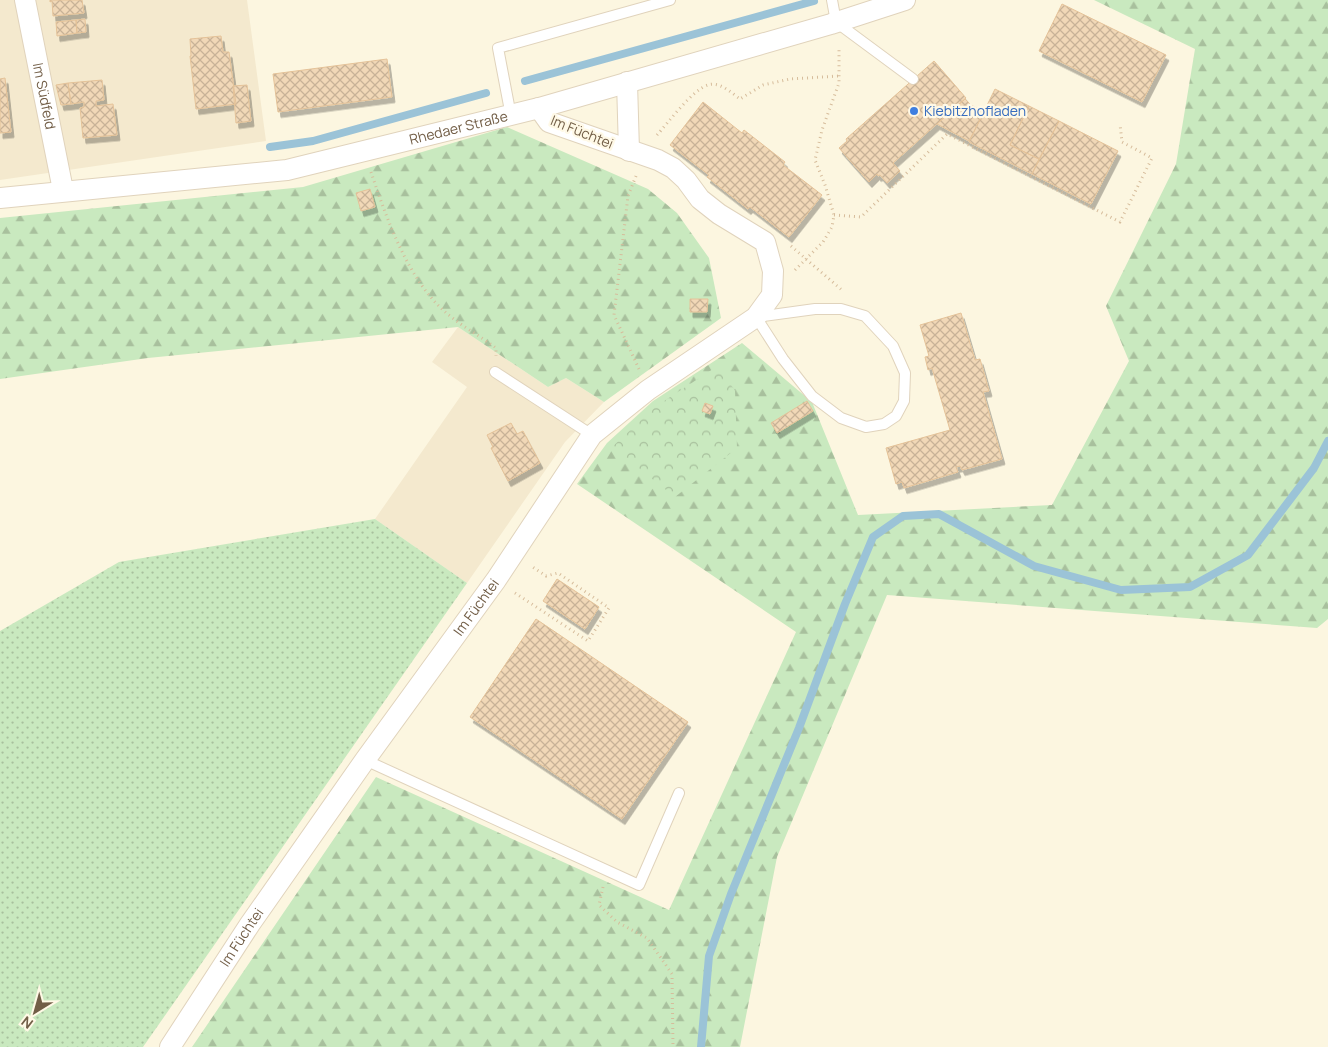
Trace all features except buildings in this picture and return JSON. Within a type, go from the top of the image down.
[{"type":"street","name":"Im Südfeld","points":[[25,0],[63,190]]},
{"type":"street","name":"Rhedaer Straße","points":[[0,198],[63,190],[287,170],[511,116],[834,23],[905,0]]},
{"type":"street","name":"Im Füchtei","points":[[627,82],[636,153]]},
{"type":"street","name":"Im Füchtei","points":[[540,108],[549,122],[658,160],[673,168],[686,180],[700,199],[719,214],[765,242]]},
{"type":"street","points":[[765,242],[773,271],[772,295]]},
{"type":"street","name":"Im Füchtei","points":[[170,1047],[250,924],[365,760],[496,580],[592,435],[648,390],[756,317],[772,295]]},
{"type":"lane","points":[[511,116],[498,48],[670,0]]},
{"type":"lane","points":[[832,0],[834,23],[912,79]]},
{"type":"lane","points":[[815,309],[841,309],[865,316],[893,346],[905,373],[904,401],[896,416],[884,424],[866,427],[841,418],[812,396],[783,359],[756,317],[815,309]]},
{"type":"lane","points":[[495,372],[592,435]]},
{"type":"lane","points":[[365,760],[639,885],[678,793]]},
{"type":"path","points":[[772,295],[823,242],[832,227],[834,215],[815,160],[822,130],[839,83],[839,40],[834,23]]},
{"type":"path","points":[[648,390],[614,315],[628,196],[636,153],[646,148],[692,95],[708,84],[719,85],[740,99],[763,85],[790,79],[839,76]]},
{"type":"path","points":[[834,215],[861,217],[947,134],[1120,222],[1152,158],[1122,142],[1120,124]]},
{"type":"path","points":[[368,165],[386,215],[418,280],[443,310],[496,348],[495,372]]},
{"type":"path","points":[[765,242],[792,246],[862,308],[865,316]]},
{"type":"path","points":[[496,580],[588,641],[609,608],[558,573],[546,576],[514,554]]},
{"type":"path","points":[[609,871],[599,905],[617,922],[647,938],[672,974],[673,1047]]},
{"type":"shaded area","points":[[0,0],[247,0],[266,141],[0,180]]},
{"type":"shaded area","points":[[458,327],[548,387],[566,378],[604,402],[565,442],[467,583],[375,519],[467,387],[432,362]]},
{"type":"green space","points":[[1094,0],[1328,0],[1328,619],[1317,628],[887,595],[777,857],[740,1047],[192,1047],[376,777],[669,910],[796,632],[577,484],[607,443],[653,401],[742,343],[812,402],[858,515],[1052,505],[1129,361],[1106,306],[1176,164],[1195,49]]},
{"type":"green space","points":[[507,127],[648,189],[677,213],[709,258],[721,318],[604,402],[566,378],[548,387],[458,327],[148,358],[0,379],[0,218],[303,187]]},
{"type":"green space","points":[[716,367],[735,390],[737,448],[675,497],[612,447],[655,407]]},
{"type":"green space","points":[[375,519],[467,583],[143,1047],[0,1047],[0,631],[119,562]]},
{"type":"waterway","points":[[525,81],[814,1]]},
{"type":"waterway","points":[[270,147],[313,141],[486,93]]},
{"type":"waterway","points":[[701,1047],[709,956],[731,894],[799,728],[845,604],[873,537],[903,516],[939,514],[1034,566],[1121,590],[1190,587],[1248,555],[1314,468],[1328,441]]},
{"type":"place","name":"Kiebitzhofladen","points":[[914,111]]}]
